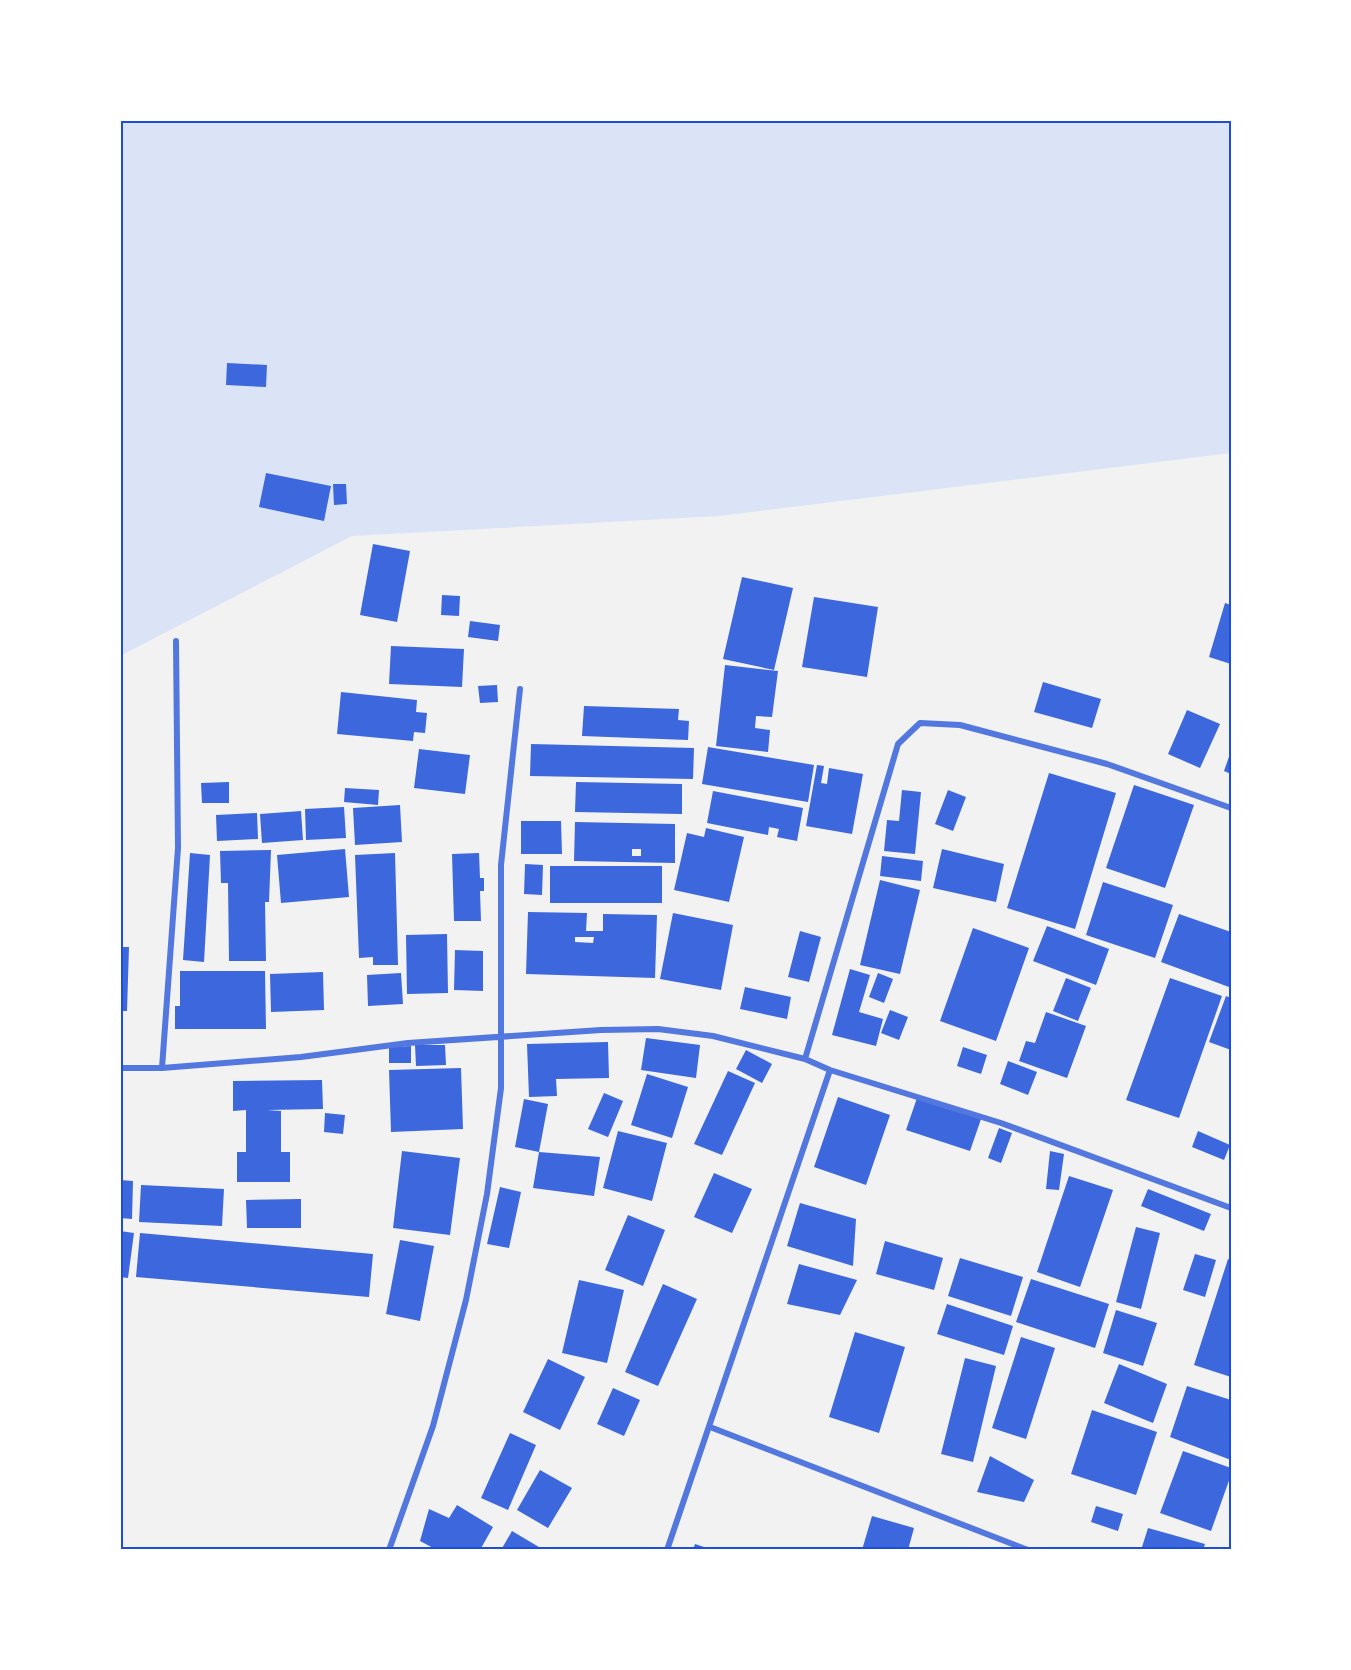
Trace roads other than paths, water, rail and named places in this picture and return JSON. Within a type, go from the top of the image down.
[{"type":"street","points":[[162,1068],[178,848],[176,641]]},
{"type":"street","points":[[389,1550],[433,1426],[466,1300],[487,1194],[501,1088],[501,865],[520,689]]},
{"type":"street","points":[[805,1059],[898,744],[920,723],[960,725],[1107,764],[1231,808]]},
{"type":"street","points":[[120,1068],[162,1068],[301,1057],[408,1042],[601,1030],[658,1029],[713,1036],[805,1059],[830,1070],[1002,1123],[1231,1208]]},
{"type":"street","points":[[667,1550],[830,1070]]},
{"type":"street","points":[[710,1427],[1028,1550]]}]
